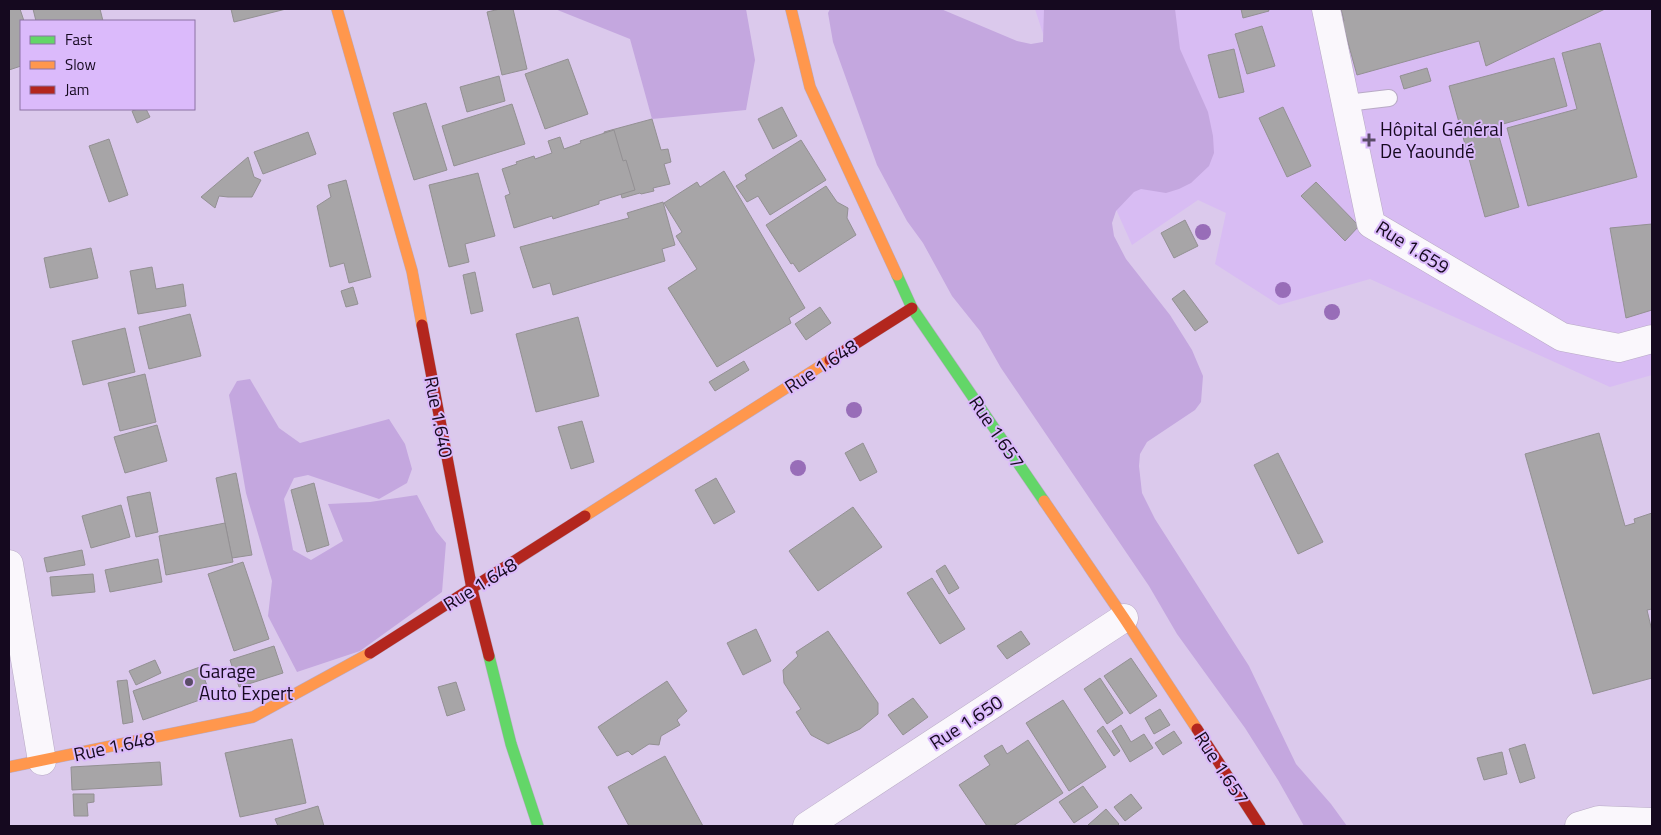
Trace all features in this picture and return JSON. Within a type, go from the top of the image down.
[{"type":"street","name":"Rue 1.640","points":[[337,9],[412,272],[472,589],[511,744],[538,826]]},
{"type":"street","name":"Rue 1.657","points":[[791,9],[810,87],[912,308],[1124,618],[1260,826]]},
{"type":"street","name":"Rue 1.659","points":[[1326,9],[1371,224],[1562,337],[1619,348],[1652,339]]},
{"type":"street","name":"Rue 1.648","points":[[9,766],[42,761],[253,716],[356,662],[912,308]]},
{"type":"street","points":[[9,564],[42,761]]},
{"type":"street","name":"Rue 1.650","points":[[808,826],[1124,618]]},
{"type":"street","points":[[1579,826],[1599,820],[1652,822]]},
{"type":"lane","points":[[1347,103],[1389,98]]},
{"type":"shaded area","points":[[555,9],[746,9],[755,60],[746,110],[652,119],[630,39]]},
{"type":"shaded area","points":[[830,9],[941,9],[1017,41],[1031,44],[1043,42],[1044,9],[1175,9],[1180,49],[1208,112],[1214,153],[1209,166],[1191,183],[1179,189],[1166,193],[1141,189],[1134,192],[1116,211],[1112,223],[1114,236],[1126,259],[1170,315],[1192,350],[1203,376],[1201,402],[1195,410],[1147,442],[1140,454],[1139,466],[1142,493],[1155,519],[1249,666],[1296,764],[1331,804],[1347,826],[1304,826],[1245,728],[1177,634],[1149,586],[1001,368],[980,331],[952,296],[923,243],[907,221],[877,165],[833,42],[828,13]]},
{"type":"shaded area","name":"Hôpital Général De Yaoundé","points":[[1035,9],[1652,9],[1652,375],[1610,387],[1370,279],[1279,305],[1215,264],[1226,213],[1198,200],[1132,245],[1058,80]]},
{"type":"shaded area","points":[[250,379],[279,428],[300,443],[389,419],[405,444],[412,469],[407,483],[379,499],[308,475],[294,478],[284,499],[293,550],[311,560],[343,541],[328,504],[370,502],[417,495],[436,531],[446,543],[442,592],[360,651],[297,672],[268,616],[272,581],[246,493],[229,395],[237,381]]},
{"type":"building","points":[[9,9],[20,9],[24,20],[20,20],[20,66],[9,70]]},
{"type":"building","points":[[33,9],[100,9],[103,20],[36,20]]},
{"type":"building","points":[[231,9],[286,9],[234,22]]},
{"type":"building","points":[[513,9],[527,69],[502,75],[487,12]]},
{"type":"building","points":[[1241,9],[1268,9],[1269,11],[1243,18]]},
{"type":"building","points":[[1341,9],[1605,9],[1486,66],[1479,41],[1357,75],[1342,21],[1344,21]]},
{"type":"building","points":[[1262,26],[1275,66],[1247,74],[1235,34]]},
{"type":"building","points":[[1600,43],[1637,177],[1528,206],[1507,128],[1577,109],[1562,53]]},
{"type":"building","points":[[1234,49],[1244,92],[1219,98],[1208,55]]},
{"type":"building","points":[[1554,58],[1567,106],[1496,126],[1519,207],[1485,217],[1449,86]]},
{"type":"building","points":[[568,59],[588,114],[545,129],[525,74]]},
{"type":"building","points":[[1427,68],[1431,81],[1404,89],[1400,76]]},
{"type":"building","points":[[499,76],[505,101],[467,112],[460,87]]},
{"type":"building","points":[[426,103],[447,170],[414,180],[393,113]]},
{"type":"building","points":[[512,104],[525,144],[454,166],[442,126]]},
{"type":"building","points":[[782,107],[797,136],[773,149],[758,119]]},
{"type":"building","points":[[1283,107],[1311,166],[1287,177],[1259,118]]},
{"type":"building","points":[[146,110],[150,117],[137,123],[132,111]]},
{"type":"building","points":[[652,119],[661,150],[668,149],[671,162],[664,164],[670,184],[653,188],[654,191],[622,198],[604,132]]},
{"type":"building","points":[[614,130],[623,161],[626,160],[635,190],[599,201],[599,204],[553,219],[552,216],[514,228],[505,196],[510,194],[502,169],[534,156],[535,159],[552,153],[548,141],[560,137],[564,149],[581,143],[580,141]]},
{"type":"building","points":[[308,132],[316,154],[263,174],[254,152]]},
{"type":"building","points":[[109,139],[128,195],[109,202],[89,146]]},
{"type":"building","points":[[801,140],[826,180],[770,215],[758,196],[747,202],[736,186],[747,179],[745,175]]},
{"type":"building","points":[[248,157],[254,177],[261,180],[252,197],[219,196],[215,208],[201,197]]},
{"type":"building","points":[[724,171],[805,308],[789,318],[791,323],[717,367],[668,288],[697,269],[676,236],[682,232],[664,203],[697,182],[700,187]]},
{"type":"building","points":[[478,173],[495,236],[465,244],[469,262],[449,267],[429,185]]},
{"type":"building","points":[[346,180],[371,277],[349,283],[344,263],[330,267],[317,206],[331,197],[328,185]]},
{"type":"building","points":[[1316,182],[1359,226],[1345,241],[1301,196]]},
{"type":"building","points":[[826,186],[837,202],[848,208],[847,218],[856,235],[799,272],[793,263],[791,264],[766,225]]},
{"type":"building","points":[[663,202],[675,245],[662,249],[665,261],[553,295],[550,283],[533,288],[520,247],[629,218],[627,213]]},
{"type":"building","points":[[1185,220],[1198,246],[1174,258],[1161,233]]},
{"type":"building","points":[[1652,224],[1652,310],[1626,318],[1610,228]]},
{"type":"building","points":[[91,248],[98,278],[50,288],[44,258]]},
{"type":"building","points":[[152,267],[156,289],[183,284],[186,306],[138,314],[130,271]]},
{"type":"building","points":[[475,272],[483,311],[471,314],[463,275]]},
{"type":"building","points":[[353,287],[358,304],[346,307],[341,291]]},
{"type":"building","points":[[1184,290],[1208,322],[1195,331],[1172,299]]},
{"type":"building","points":[[820,307],[831,323],[806,340],[795,324]]},
{"type":"building","points":[[190,314],[201,356],[149,369],[139,327]]},
{"type":"building","points":[[578,317],[599,396],[536,412],[516,334]]},
{"type":"building","points":[[125,328],[135,372],[83,385],[72,341]]},
{"type":"building","points":[[744,361],[749,370],[715,391],[709,382]]},
{"type":"building","points":[[145,374],[156,422],[120,431],[108,383]]},
{"type":"building","points":[[582,421],[594,462],[571,469],[558,427]]},
{"type":"building","points":[[157,425],[167,461],[125,473],[114,437]]},
{"type":"building","points":[[1599,433],[1625,526],[1635,523],[1634,519],[1652,513],[1652,609],[1647,610],[1652,631],[1652,678],[1593,694],[1525,454]]},
{"type":"building","points":[[863,443],[877,472],[860,481],[845,453]]},
{"type":"building","points":[[1278,453],[1323,542],[1298,554],[1254,465]]},
{"type":"building","points":[[236,473],[252,555],[232,558],[216,478]]},
{"type":"building","points":[[716,478],[735,512],[714,524],[695,490]]},
{"type":"building","points":[[314,483],[329,545],[307,552],[291,490]]},
{"type":"building","points":[[150,492],[158,532],[136,537],[127,497]]},
{"type":"building","points":[[121,505],[130,537],[91,548],[82,516]]},
{"type":"building","points":[[853,507],[882,547],[818,591],[789,551]]},
{"type":"building","points":[[225,523],[233,562],[166,575],[159,536]]},
{"type":"building","points":[[82,550],[85,565],[47,572],[44,558]]},
{"type":"building","points":[[158,559],[162,582],[110,592],[105,570]]},
{"type":"building","points":[[243,562],[269,639],[234,651],[208,574]]},
{"type":"building","points":[[945,565],[959,588],[949,594],[936,571]]},
{"type":"building","points":[[93,574],[95,592],[52,596],[50,577]]},
{"type":"building","points":[[932,578],[965,629],[940,644],[907,593]]},
{"type":"building","points":[[756,629],[771,661],[743,675],[727,643]]},
{"type":"building","points":[[828,631],[878,703],[878,714],[860,729],[828,744],[811,735],[796,712],[801,709],[784,683],[783,670],[798,656],[796,652]]},
{"type":"building","points":[[1021,631],[1030,644],[1007,659],[997,646]]},
{"type":"building","points":[[274,646],[283,673],[239,687],[230,660]]},
{"type":"building","points":[[1131,658],[1157,696],[1130,714],[1104,676]]},
{"type":"building","points":[[155,660],[161,673],[136,685],[129,671]]},
{"type":"building","points":[[200,667],[211,696],[143,720],[133,691]]},
{"type":"building","points":[[1100,678],[1123,713],[1107,724],[1084,689]]},
{"type":"building","points":[[127,680],[133,722],[123,724],[117,681]]},
{"type":"building","points":[[667,681],[687,711],[677,720],[680,725],[661,736],[659,745],[649,744],[632,755],[628,751],[617,756],[598,727]]},
{"type":"building","points":[[456,682],[465,710],[447,716],[438,687]]},
{"type":"building","points":[[913,698],[928,717],[903,735],[888,715]]},
{"type":"building","points":[[1063,700],[1106,767],[1069,791],[1026,723]]},
{"type":"building","points":[[1160,709],[1170,725],[1154,734],[1145,718]]},
{"type":"building","points":[[1121,725],[1131,742],[1144,734],[1153,748],[1130,762],[1112,731]]},
{"type":"building","points":[[1103,726],[1120,751],[1114,756],[1097,731]]},
{"type":"building","points":[[1174,731],[1182,743],[1163,755],[1155,743]]},
{"type":"building","points":[[292,739],[306,803],[240,817],[225,753]]},
{"type":"building","points":[[1028,740],[1063,793],[1013,826],[987,826],[959,785],[990,765],[984,756],[1002,745],[1007,754]]},
{"type":"building","points":[[1525,744],[1535,778],[1520,783],[1509,749]]},
{"type":"building","points":[[1502,752],[1507,774],[1484,780],[1477,758]]},
{"type":"building","points":[[665,756],[703,826],[629,826],[608,787]]},
{"type":"building","points":[[160,762],[162,785],[72,790],[71,767]]},
{"type":"building","points":[[1083,786],[1098,807],[1074,823],[1059,802]]},
{"type":"building","points":[[73,794],[94,794],[94,802],[87,803],[88,816],[74,816]]},
{"type":"building","points":[[1131,794],[1142,808],[1125,821],[1114,807]]},
{"type":"building","points":[[318,806],[324,826],[278,826],[275,819]]},
{"type":"building","points":[[1106,809],[1119,824],[1117,826],[1088,825]]},
{"type":"traffic: fast","points":[[897,275],[912,308],[1044,501]]},
{"type":"traffic: fast","points":[[489,656],[511,744],[538,826]]},
{"type":"traffic: slow","points":[[337,9],[412,271],[422,325]]},
{"type":"traffic: slow","points":[[791,9],[810,87],[897,275]]},
{"type":"traffic: slow","points":[[585,516],[830,360]]},
{"type":"traffic: slow","points":[[1044,501],[1197,729]]},
{"type":"traffic: slow","points":[[9,767],[253,717],[370,653]]},
{"type":"traffic: jam","points":[[830,360],[912,308]]},
{"type":"traffic: jam","points":[[422,325],[472,589],[489,656]]},
{"type":"traffic: jam","points":[[370,653],[585,516]]},
{"type":"traffic: jam","points":[[1197,729],[1260,826]]},
{"type":"place","name":"Hôpital Général De Yaoundé","points":[[1369,140]]},
{"type":"place","name":"Garage Auto Expert","points":[[189,682]]}]
